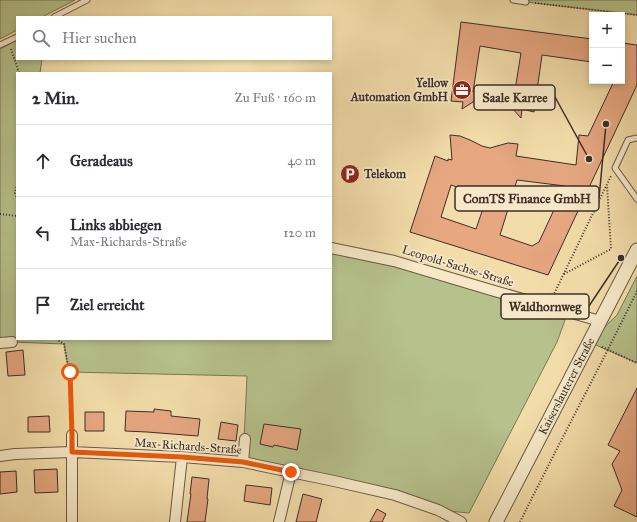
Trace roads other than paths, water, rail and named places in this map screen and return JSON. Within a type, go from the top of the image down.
[{"type":"street","name":"Leopold-Sachse-Straße","points":[[332,248],[394,261],[600,321]]},
{"type":"street","name":"Kaiserslauterer Straße","points":[[496,522],[637,250]]},
{"type":"street","points":[[0,343],[12,342]]},
{"type":"street","points":[[72,435],[72,522]]},
{"type":"street","points":[[243,462],[245,440]]},
{"type":"street","name":"Max-Richards-Straße","points":[[0,456],[72,452],[182,457],[243,462],[395,495],[438,510],[461,522]]},
{"type":"street","points":[[175,522],[182,457]]},
{"type":"street","points":[[279,522],[291,472]]},
{"type":"lane","points":[[56,16],[87,0]]},
{"type":"lane","points":[[513,0],[526,2]]},
{"type":"lane","points":[[0,46],[16,38]]},
{"type":"lane","points":[[637,138],[628,140],[615,168],[637,199]]},
{"type":"place","name":"Yellow Automation GmbH","points":[[462,90]]},
{"type":"place","name":"ComTS Finance GmbH","points":[[606,124]]},
{"type":"place","name":"Saale Karree","points":[[589,159]]},
{"type":"place","name":"Telekom","points":[[350,174]]},
{"type":"place","name":"Waldhornweg","points":[[621,258]]}]
